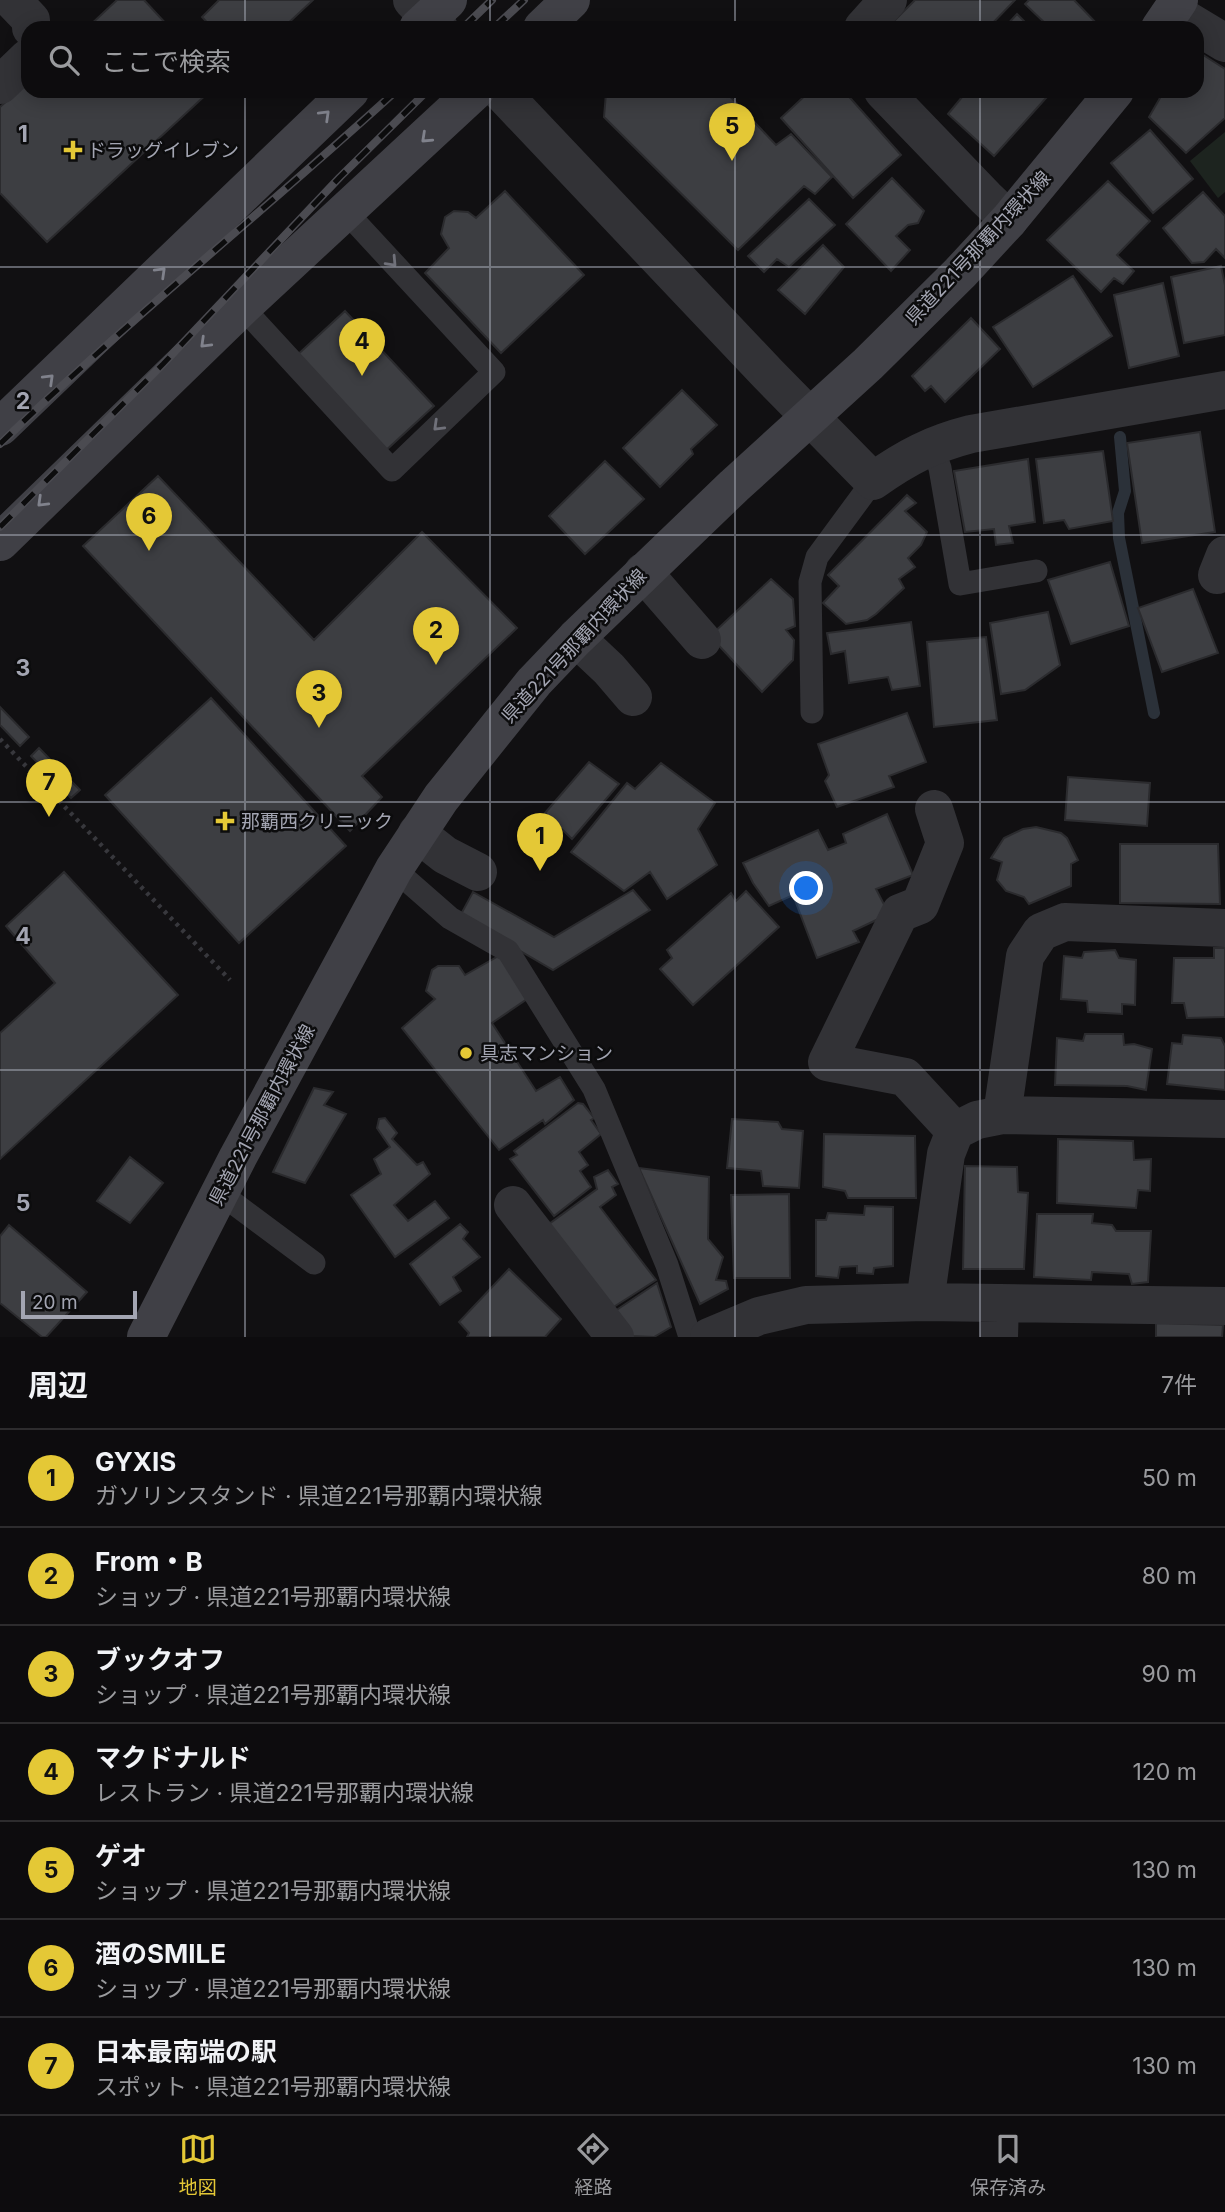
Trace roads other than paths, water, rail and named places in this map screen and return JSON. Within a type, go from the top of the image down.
[{"type":"main road","points":[[549,21],[571,0]]},
{"type":"main road","points":[[0,427],[343,98]]},
{"type":"main road","points":[[0,542],[242,307],[468,98]]},
{"type":"main road","name":"県道221号那覇内環状線","points":[[146,1337],[394,869],[447,854],[441,799],[534,682],[643,572],[924,309],[1009,220],[1109,98]]},
{"type":"street","points":[[12,0],[31,21]]},
{"type":"street","points":[[869,21],[888,0]]},
{"type":"street","points":[[1204,32],[1225,43]]},
{"type":"street","points":[[0,85],[21,65]]},
{"type":"street","points":[[507,98],[873,481],[905,458],[931,446],[971,434],[1225,390]]},
{"type":"street","points":[[890,98],[1009,220]]},
{"type":"street","points":[[643,572],[702,640]]},
{"type":"street","points":[[576,638],[621,683]]},
{"type":"street","points":[[934,808],[945,843],[920,905],[900,913],[827,1062],[905,1077],[955,1131]]},
{"type":"street","points":[[1002,1115],[1025,956],[1041,932],[1065,922],[1225,928]]},
{"type":"street","points":[[925,1302],[946,1154],[955,1131],[977,1119],[1002,1115],[1225,1119]]},
{"type":"street","points":[[513,1205],[615,1337]]},
{"type":"street","points":[[709,1337],[759,1316],[806,1305],[925,1302],[1000,1320],[1225,1306]]},
{"type":"lane","points":[[242,307],[392,470],[494,372],[346,212]]},
{"type":"lane","points":[[931,446],[940,468],[960,584],[1035,570]]},
{"type":"lane","points":[[812,712],[810,582],[817,557],[873,481]]},
{"type":"lane","points":[[394,869],[450,918],[508,951],[594,1089],[667,1265],[690,1337]]},
{"type":"lane","points":[[220,1193],[314,1262]]},
{"type":"waterway","points":[[1120,437],[1125,491],[1118,513],[1119,538],[1154,713]]},
{"type":"railway","points":[[470,21],[492,0]]},
{"type":"railway","points":[[502,21],[524,0]]},
{"type":"railway","points":[[0,444],[97,354],[388,98]]},
{"type":"railway","points":[[0,527],[163,364],[340,177],[420,98]]},
{"type":"place","name":"ドラッグイレブン","points":[[73,150]]},
{"type":"place","name":"ゲオ","points":[[732,161]]},
{"type":"place","name":"マクドナルド","points":[[362,376]]},
{"type":"place","name":"酒のSMILE","points":[[149,551]]},
{"type":"place","name":"From・B","points":[[436,665]]},
{"type":"place","name":"ブックオフ","points":[[319,728]]},
{"type":"place","name":"日本最南端の駅","points":[[49,817]]},
{"type":"place","name":"那覇西クリニック","points":[[225,821]]},
{"type":"place","name":"GYXIS","points":[[540,871]]},
{"type":"place","name":"具志マンション","points":[[466,1053]]}]
